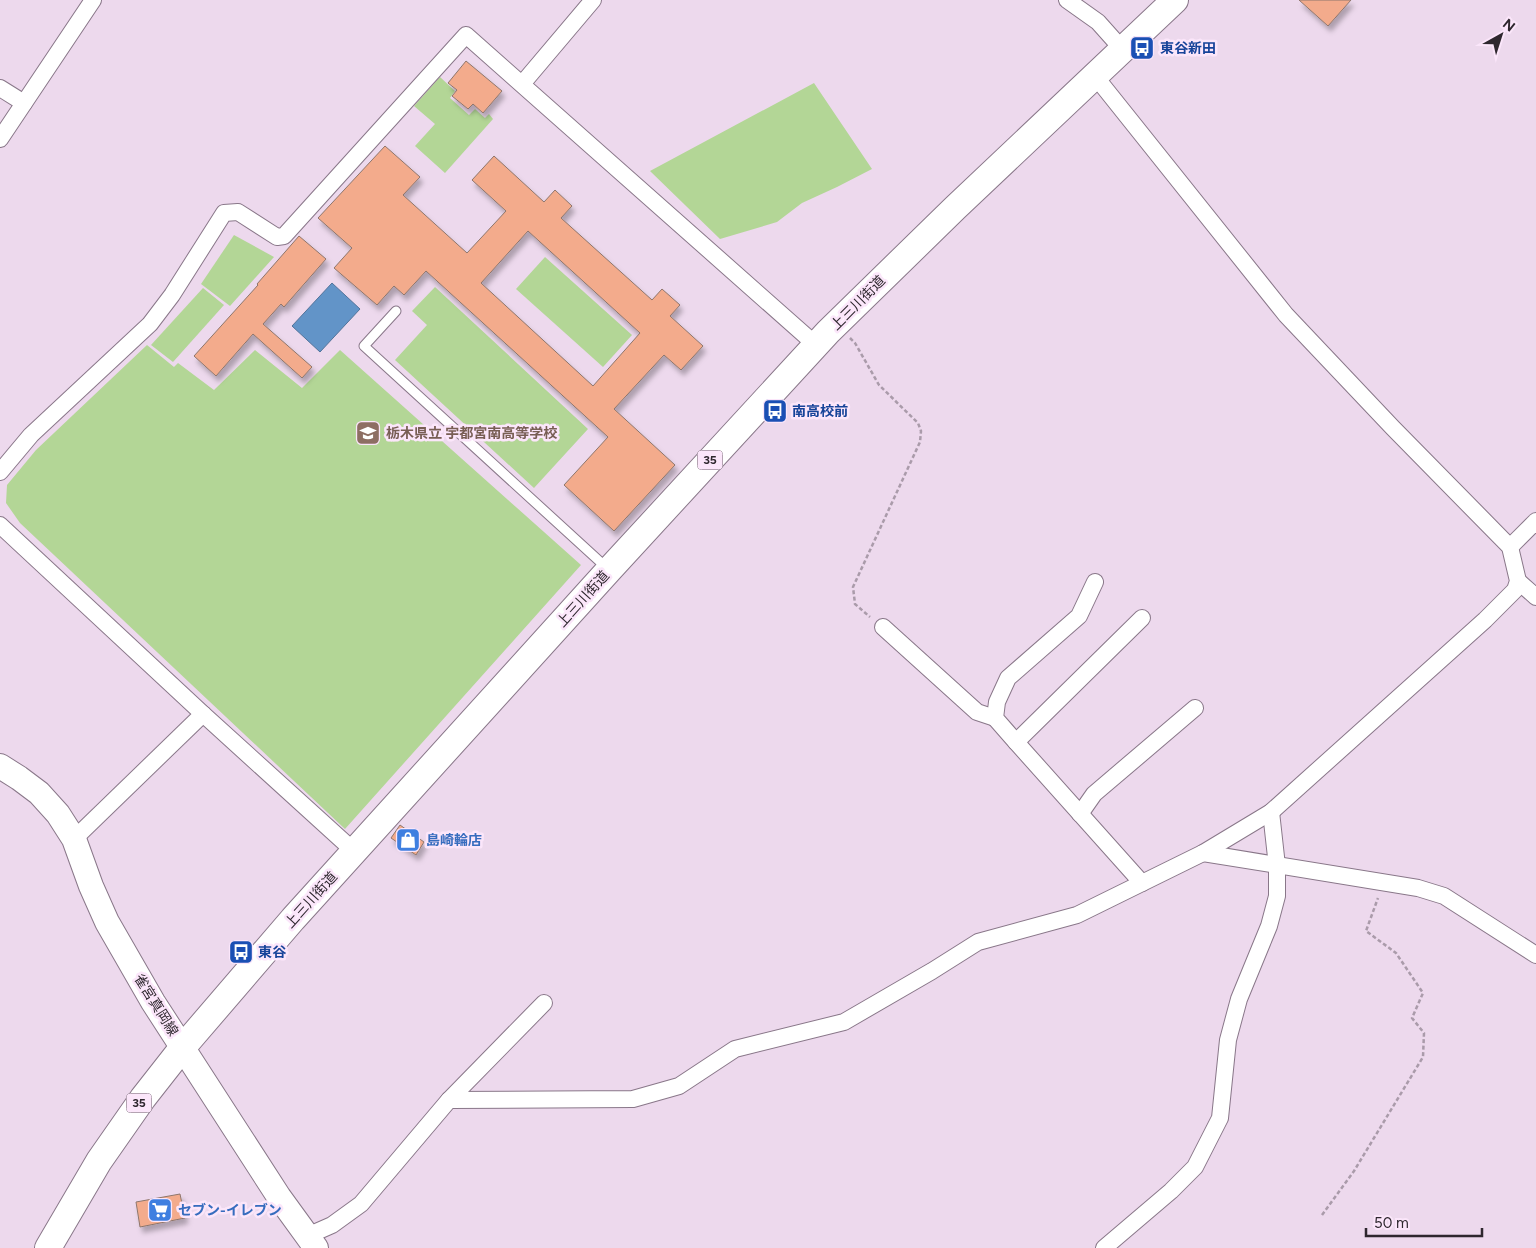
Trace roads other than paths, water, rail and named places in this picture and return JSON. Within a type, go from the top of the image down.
[{"type":"main road","name":"上三川街道","points":[[48,1248],[94,1169],[143,1098],[183,1047],[293,919],[609,570],[837,323],[955,208],[1175,0]]},
{"type":"main road","name":"雀宮真岡線","points":[[0,766],[39,793],[58,814],[74,839],[91,886],[118,942],[153,1002],[279,1197],[312,1242]]},
{"type":"street","points":[[0,140],[93,0]]},
{"type":"street","points":[[522,84],[593,0]]},
{"type":"street","points":[[1067,0],[1098,22],[1123,50]]},
{"type":"street","points":[[0,472],[31,435],[150,324],[172,295],[224,213],[238,212],[277,237],[284,236],[466,34],[816,346]]},
{"type":"street","points":[[449,1100],[633,1099],[679,1086],[735,1049],[844,1022],[978,942],[1077,915],[1203,853],[1271,812],[1516,590],[1518,581],[1510,547],[1393,428],[1286,315],[1095,76]]},
{"type":"street","points":[[0,88],[24,103]]},
{"type":"street","points":[[1510,547],[1536,521]]},
{"type":"street","points":[[0,525],[355,852]]},
{"type":"street","points":[[1518,581],[1536,597]]},
{"type":"street","points":[[995,718],[997,702],[1008,678],[1079,616],[1095,582]]},
{"type":"street","points":[[1016,742],[1142,618]]},
{"type":"street","points":[[884,627],[977,712],[995,718],[1142,883]]},
{"type":"street","points":[[1080,814],[1094,794],[1195,708]]},
{"type":"street","points":[[74,839],[203,714]]},
{"type":"street","points":[[1104,1248],[1171,1191],[1196,1166],[1220,1118],[1228,1040],[1239,998],[1270,926],[1277,896],[1277,866],[1271,812]]},
{"type":"street","points":[[1203,853],[1418,888],[1444,896],[1536,955]]},
{"type":"street","points":[[312,1242],[361,1204],[449,1100],[544,1003]]},
{"type":"lane","points":[[396,311],[364,346],[609,570]]},
{"type":"water","points":[[332,283],[360,309],[320,352],[292,326]]},
{"type":"place","name":"東谷新田","points":[[1142,48]]},
{"type":"place","name":"南高校前","points":[[775,411]]},
{"type":"place","name":"栃木県立 宇都宮南高等学校","points":[[368,433]]},
{"type":"place","name":"島崎輪店","points":[[408,840]]},
{"type":"place","name":"東谷","points":[[241,952]]},
{"type":"place","name":"セブン-イレブン","points":[[160,1210]]}]
